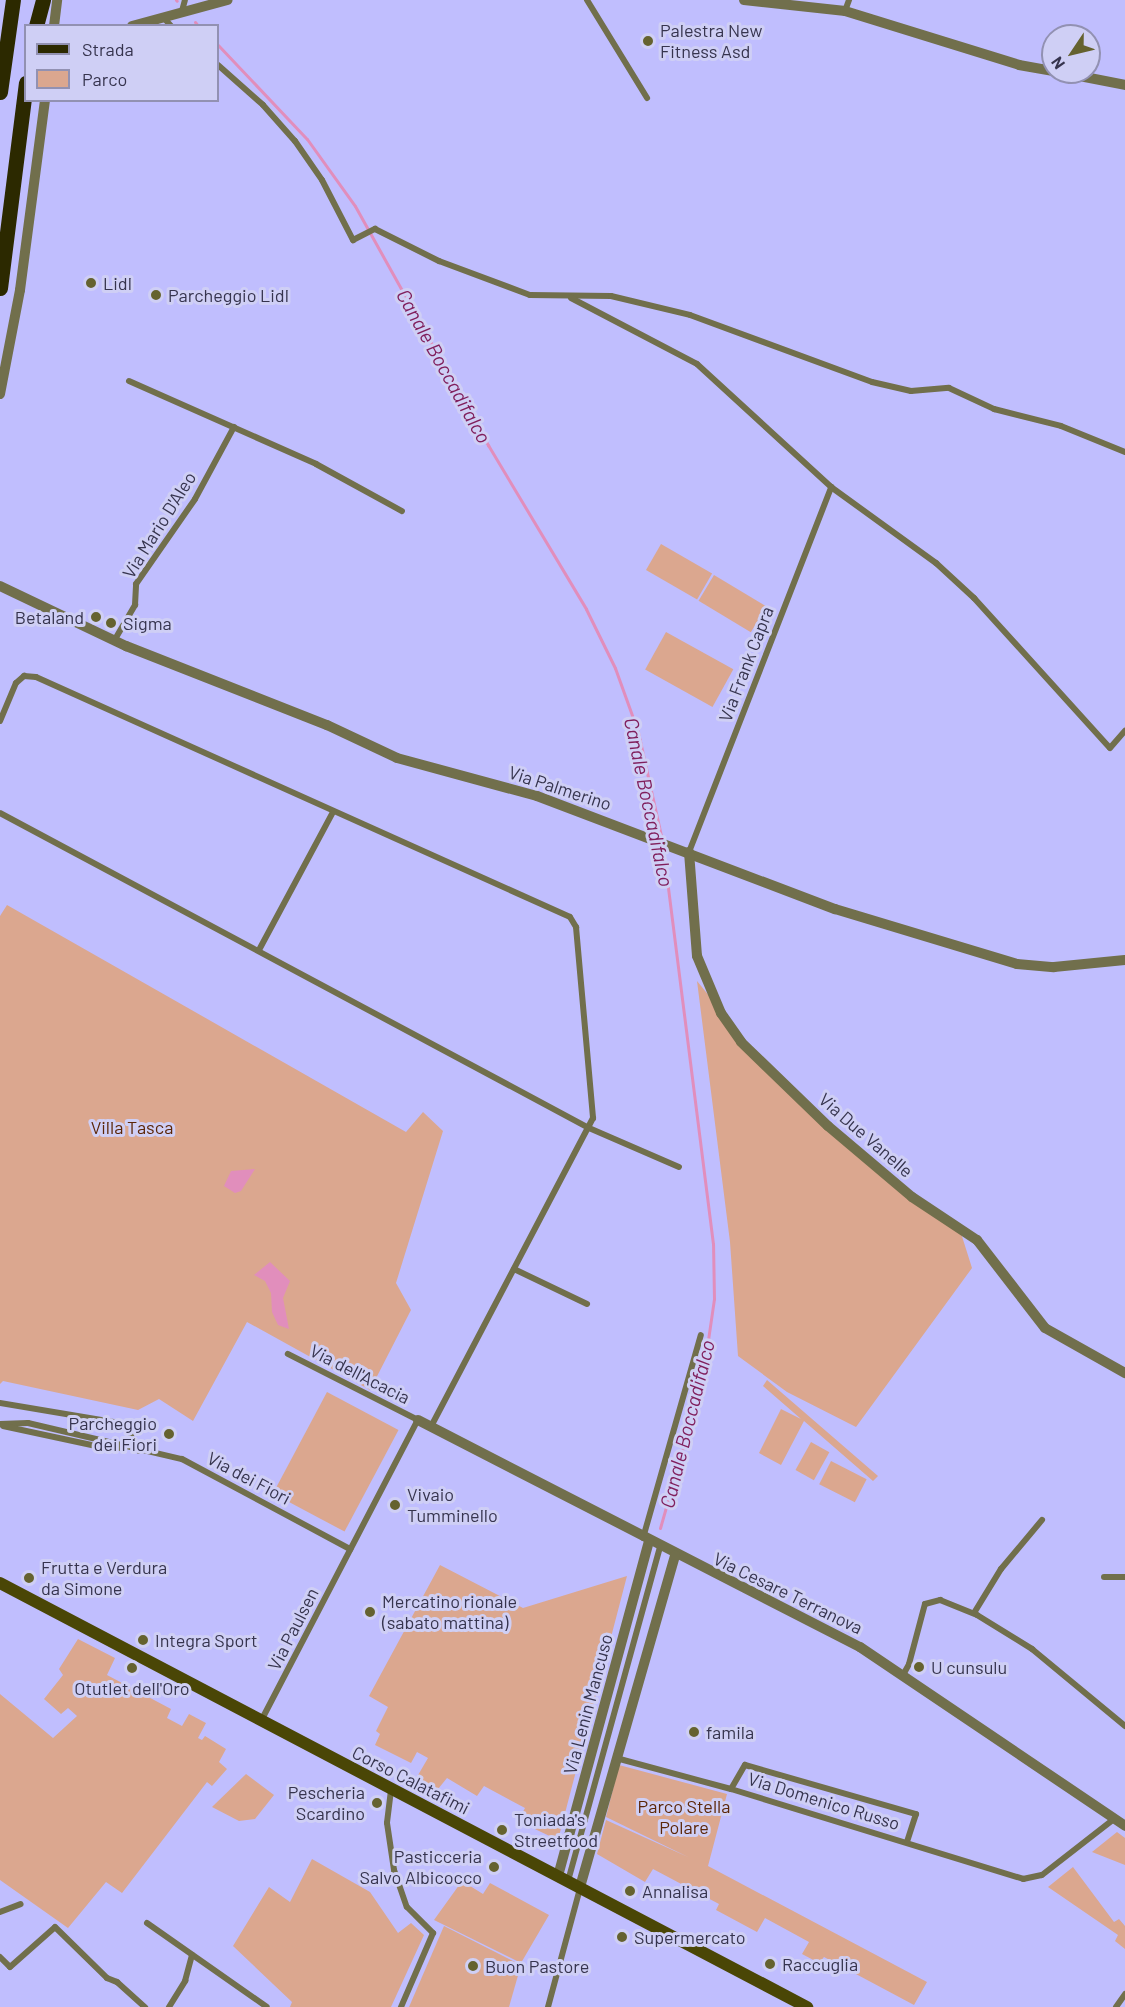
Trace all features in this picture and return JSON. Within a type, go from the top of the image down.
[{"type":"main road","points":[[7,0],[7,40]]},
{"type":"main road","points":[[0,92],[13,0]]},
{"type":"main road","points":[[34,24],[36,0]]},
{"type":"main road","points":[[35,24],[43,0]]},
{"type":"main road","points":[[0,288],[24,99]]},
{"type":"main road","name":"Corso Calatafimi","points":[[0,1583],[804,2006]]},
{"type":"street","points":[[54,24],[57,0]]},
{"type":"street","points":[[182,11],[185,0]]},
{"type":"street","points":[[139,24],[228,0]]},
{"type":"street","points":[[587,0],[647,98]]},
{"type":"street","points":[[744,0],[845,11],[1019,65],[1041,69]]},
{"type":"street","points":[[845,11],[849,0]]},
{"type":"street","points":[[163,17],[169,24]]},
{"type":"street","points":[[219,66],[263,105],[295,141],[322,180],[353,240],[375,229],[498,285],[530,295],[570,298],[611,296],[690,315],[872,382],[911,391],[949,388],[994,409],[1061,426],[1125,452]]},
{"type":"street","points":[[1101,80],[1125,85]]},
{"type":"street","points":[[0,394],[20,290],[45,102]]},
{"type":"street","points":[[570,298],[697,364],[831,487],[936,563],[974,597],[1110,748],[1125,731]]},
{"type":"street","points":[[129,381],[316,464],[402,511]]},
{"type":"street","name":"Via Mario D'Aleo","points":[[114,641],[135,605],[136,584],[195,499],[234,427]]},
{"type":"street","name":"Via Frank Capra","points":[[689,852],[831,487]]},
{"type":"street","name":"Via Palmerino","points":[[0,586],[114,641],[327,725],[397,758],[537,796],[674,846],[835,909],[991,958],[1039,967],[1125,960]]},
{"type":"street","points":[[0,721],[16,683],[24,676],[36,677],[570,917],[576,927],[582,971],[593,1118],[431,1427]]},
{"type":"street","points":[[259,950],[333,812]]},
{"type":"street","points":[[0,813],[589,1128],[679,1167]]},
{"type":"street","name":"Via Due Vanelle","points":[[689,852],[697,956],[722,1013],[741,1042],[828,1126],[898,1185],[977,1240],[1045,1328],[1125,1373]]},
{"type":"street","points":[[514,1269],[587,1304]]},
{"type":"street","points":[[646,1540],[701,1335]]},
{"type":"street","name":"Via dell'Acacia","points":[[288,1354],[418,1420]]},
{"type":"street","points":[[0,1404],[125,1424],[139,1450]]},
{"type":"street","name":"Via Cesare Terranova","points":[[418,1420],[660,1548],[860,1647],[1125,1826]]},
{"type":"street","name":"Via Paulsen","points":[[261,1722],[418,1420]]},
{"type":"street","name":"Via dei Fiori","points":[[0,1424],[37,1425],[102,1438],[129,1448],[182,1459],[350,1549]]},
{"type":"street","points":[[974,1613],[1001,1569],[1042,1520]]},
{"type":"street","name":"Via Lenin Mancuso","points":[[563,1878],[646,1540]]},
{"type":"street","name":"Via Lenin Mancuso","points":[[563,1878],[660,1548]]},
{"type":"street","points":[[548,2007],[616,1758],[675,1555]]},
{"type":"street","points":[[1104,1577],[1125,1577]]},
{"type":"street","points":[[903,1675],[909,1664],[925,1604],[940,1600],[974,1613],[1032,1649],[1125,1726]]},
{"type":"street","name":"Via Domenico Russo","points":[[616,1758],[731,1789],[1023,1879],[1042,1875],[1114,1819]]},
{"type":"street","name":"Via Domenico Russo","points":[[731,1789],[745,1765],[916,1814],[907,1842]]},
{"type":"street","points":[[392,1790],[387,1823],[394,1870],[407,1907],[433,1933],[401,2007]]},
{"type":"street","points":[[0,1912],[21,1904]]},
{"type":"street","points":[[147,1923],[267,2007]]},
{"type":"street","points":[[0,1957],[10,1967],[55,1927],[107,1978],[117,1982],[145,2007]]},
{"type":"street","points":[[169,2007],[184,1982],[192,1955]]},
{"type":"street","points":[[1116,2007],[1125,1994]]},
{"type":"green space","points":[[661,544],[712,574],[697,599],[646,570]]},
{"type":"green space","points":[[714,575],[766,606],[751,632],[699,601]]},
{"type":"green space","points":[[666,632],[733,669],[712,707],[645,670]]},
{"type":"green space","name":"Villa Tasca","points":[[7,905],[406,1132],[423,1112],[443,1131],[396,1283],[411,1310],[370,1390],[247,1322],[193,1421],[159,1399],[138,1410],[3,1381],[0,1384],[0,916]]},
{"type":"green space","points":[[697,981],[768,1068],[912,1197],[960,1230],[972,1268],[856,1427],[787,1392],[738,1356],[730,1242]]},
{"type":"green space","points":[[767,1380],[878,1476],[873,1481],[804,1421],[781,1465],[759,1453],[781,1409],[801,1419],[763,1386]]},
{"type":"green space","points":[[327,1392],[399,1430],[345,1532],[273,1494]]},
{"type":"green space","points":[[811,1442],[829,1452],[814,1480],[795,1470]]},
{"type":"green space","points":[[831,1461],[867,1479],[855,1502],[819,1484]]},
{"type":"green space","points":[[440,1565],[523,1608],[627,1576],[558,1840],[518,1821],[525,1808],[484,1786],[477,1796],[447,1778],[434,1794],[414,1782],[428,1758],[417,1752],[411,1763],[375,1745],[380,1734],[376,1731],[388,1707],[369,1696]]},
{"type":"green space","points":[[78,1639],[115,1658],[107,1675],[171,1709],[167,1718],[182,1726],[189,1714],[206,1723],[198,1738],[202,1740],[205,1736],[226,1749],[219,1762],[227,1769],[212,1786],[207,1782],[122,1893],[106,1882],[68,1928],[0,1880],[0,1694],[53,1738],[77,1716],[68,1708],[61,1714],[44,1699],[63,1675],[59,1669]]},
{"type":"green space","name":"Parco Stella Polare","points":[[619,1765],[727,1794],[708,1866],[927,1982],[914,2005],[824,1957],[819,1963],[802,1954],[809,1942],[765,1918],[757,1932],[716,1910],[719,1904],[653,1869],[645,1882],[597,1854],[606,1820],[688,1857],[606,1817]]},
{"type":"green space","points":[[246,1774],[274,1795],[255,1819],[239,1821],[212,1807]]},
{"type":"green space","points":[[1117,1832],[1125,1838],[1125,1865],[1092,1852]]},
{"type":"green space","points":[[312,1859],[370,1892],[398,1933],[411,1923],[424,1935],[391,2007],[290,2007],[292,2002],[233,1946],[269,1887],[290,1902]]},
{"type":"green space","points":[[1073,1867],[1114,1922],[1119,1919],[1125,1926],[1125,1949],[1115,1941],[1118,1935],[1048,1887]]},
{"type":"green space","points":[[462,1881],[483,1894],[490,1883],[549,1915],[521,1963],[434,1920]]},
{"type":"green space","name":"Buon Pastore","points":[[444,1926],[521,1965],[509,2007],[409,2007]]},
{"type":"shaded area","points":[[255,1169],[241,1191],[235,1193],[224,1186],[231,1171]]},
{"type":"shaded area","points":[[270,1262],[290,1281],[283,1298],[289,1329],[278,1325],[272,1312],[271,1293],[265,1281],[254,1275]]},
{"type":"waterway","name":"Canale Boccadifalco","points":[[219,46],[307,139],[355,206],[488,445],[586,609],[615,668],[638,732],[662,840]]},
{"type":"waterway","name":"Canale Boccadifalco","points":[[660,1528],[702,1381],[714,1299],[713,1244],[663,847]]},
{"type":"place","name":"Palestra New Fitness Asd","points":[[648,41]]},
{"type":"place","name":"Lidl","points":[[91,283]]},
{"type":"place","name":"Parcheggio Lidl","points":[[156,295]]},
{"type":"place","name":"Betaland","points":[[96,617]]},
{"type":"place","name":"Sigma","points":[[111,623]]},
{"type":"place","name":"Parcheggio dei Fiori","points":[[169,1434]]},
{"type":"place","name":"Vivaio Tumminello","points":[[395,1505]]},
{"type":"place","name":"Frutta e Verdura da Simone","points":[[29,1578]]},
{"type":"place","name":"Mercatino rionale (sabato mattina)","points":[[370,1612]]},
{"type":"place","name":"Integra Sport","points":[[143,1640]]},
{"type":"place","name":"U cunsulu","points":[[919,1667]]},
{"type":"place","name":"Otutlet dell'Oro","points":[[132,1668]]},
{"type":"place","name":"famila","points":[[694,1732]]},
{"type":"place","name":"Pescheria Scardino","points":[[377,1803]]},
{"type":"place","name":"Toniada's Streetfood","points":[[502,1830]]},
{"type":"place","name":"Pasticceria Salvo Albicocco","points":[[494,1867]]},
{"type":"place","name":"Annalisa","points":[[630,1891]]},
{"type":"place","name":"Supermercato","points":[[622,1937]]},
{"type":"place","name":"Raccuglia","points":[[770,1964]]},
{"type":"place","name":"Buon Pastore","points":[[473,1966]]}]
